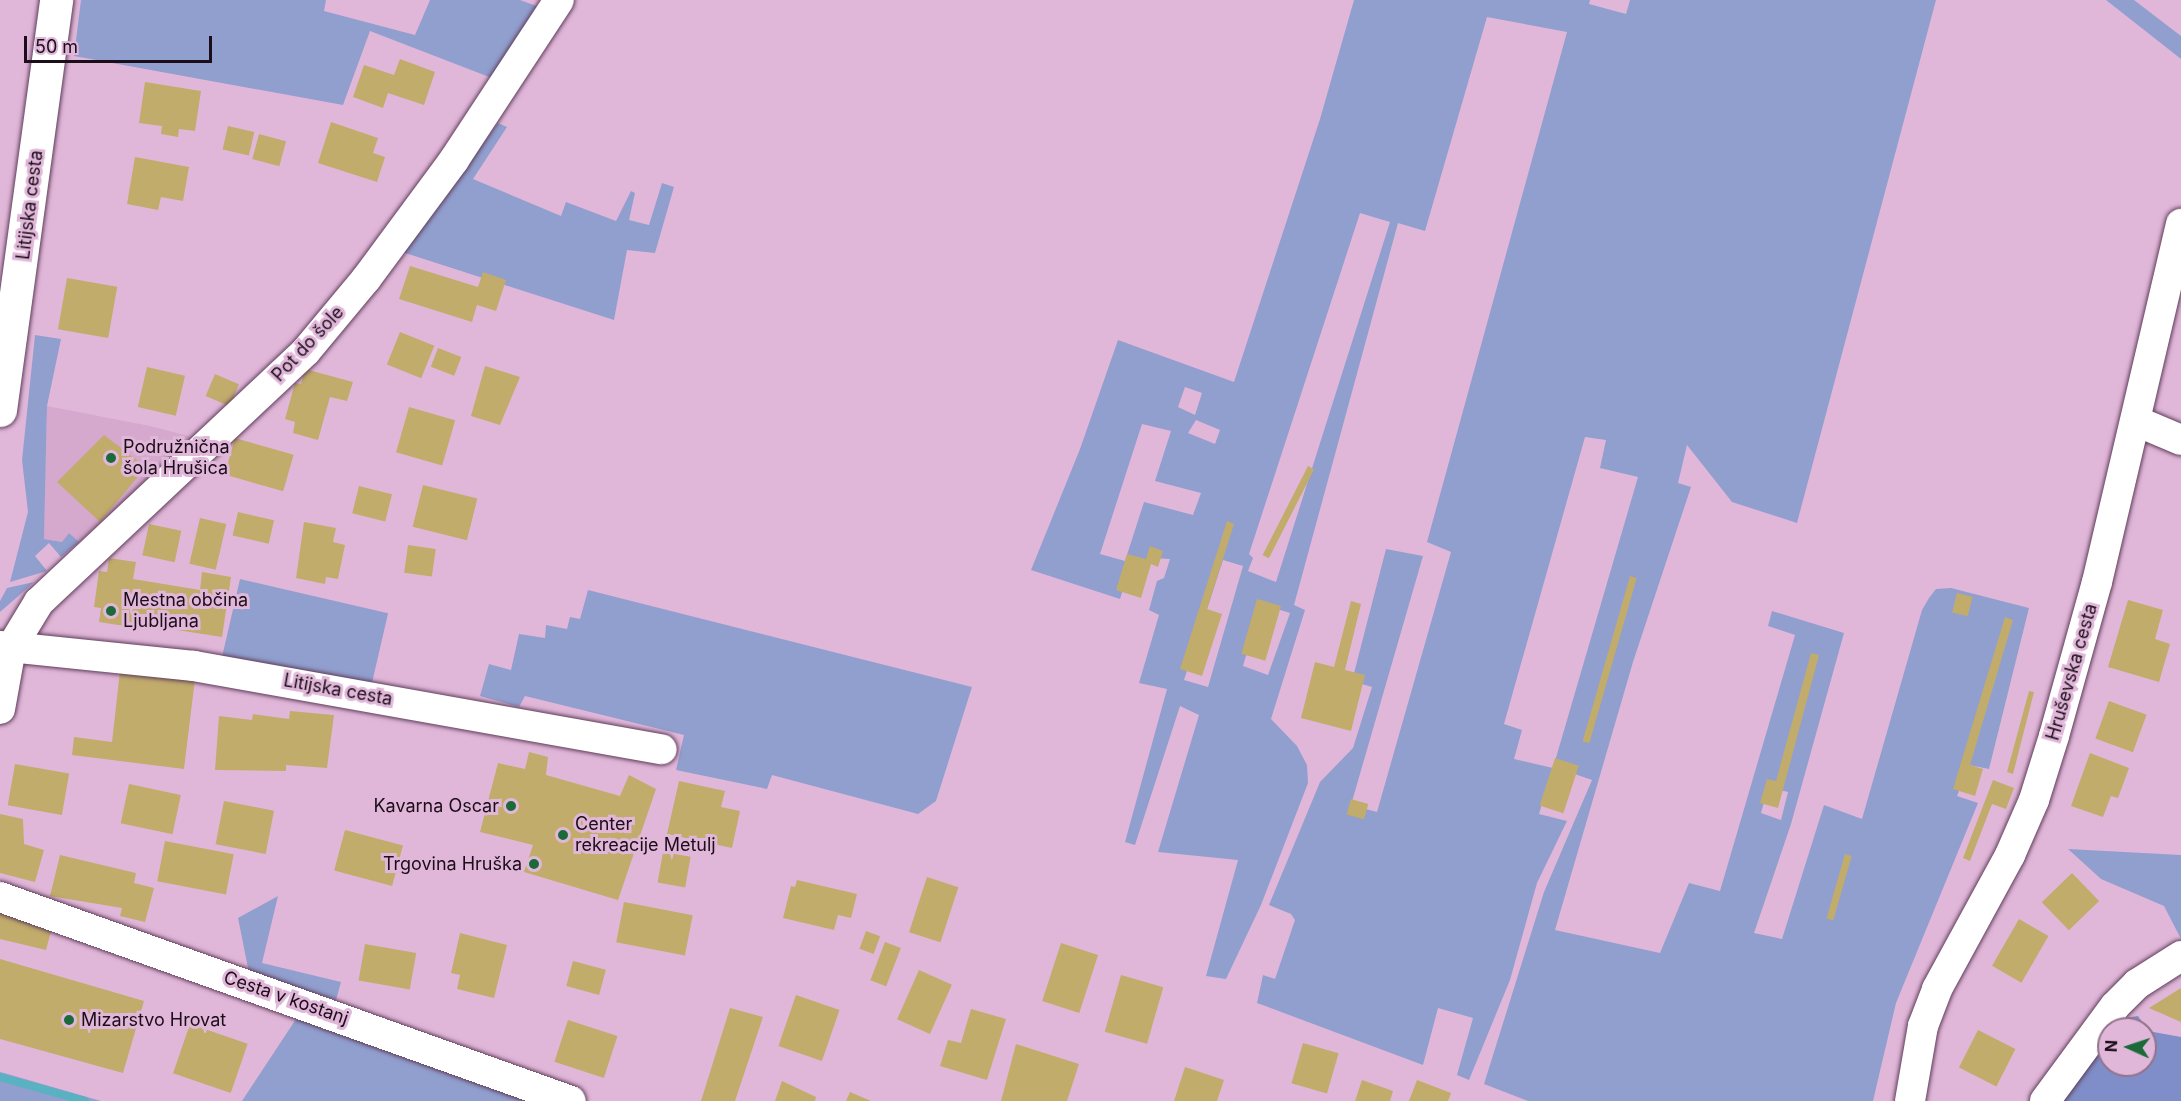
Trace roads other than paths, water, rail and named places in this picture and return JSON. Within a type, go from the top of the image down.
[{"type":"main road","name":"Litijska cesta","points":[[0,410],[56,0]]},
{"type":"street","name":"Pot do šole","points":[[5,647],[39,602],[313,342],[366,279],[454,160],[559,0]]},
{"type":"street","name":"Hruševska cesta","points":[[1910,1101],[1918,1048],[1937,989],[1998,880],[2034,800],[2068,689],[2136,421],[2181,224]]},
{"type":"street","points":[[2136,421],[2181,440]]},
{"type":"street","points":[[0,709],[5,647]]},
{"type":"street","name":"Litijska cesta","points":[[5,647],[194,666],[662,749]]},
{"type":"street","name":"Cesta v kostanj","points":[[0,897],[571,1101]]},
{"type":"street","points":[[2045,1101],[2122,999],[2136,984],[2181,956]]},
{"type":"waterway","points":[[0,1077],[85,1101]]},
{"type":"place","name":"Podružnična šola Hrušica","points":[[111,458]]},
{"type":"place","name":"Mestna občina Ljubljana","points":[[111,611]]},
{"type":"place","name":"Kavarna Oscar","points":[[511,806]]},
{"type":"place","name":"Center rekreacije Metulj","points":[[563,835]]},
{"type":"place","name":"Trgovina Hruška","points":[[534,864]]},
{"type":"place","name":"Mizarstvo Hrovat","points":[[69,1020]]}]
